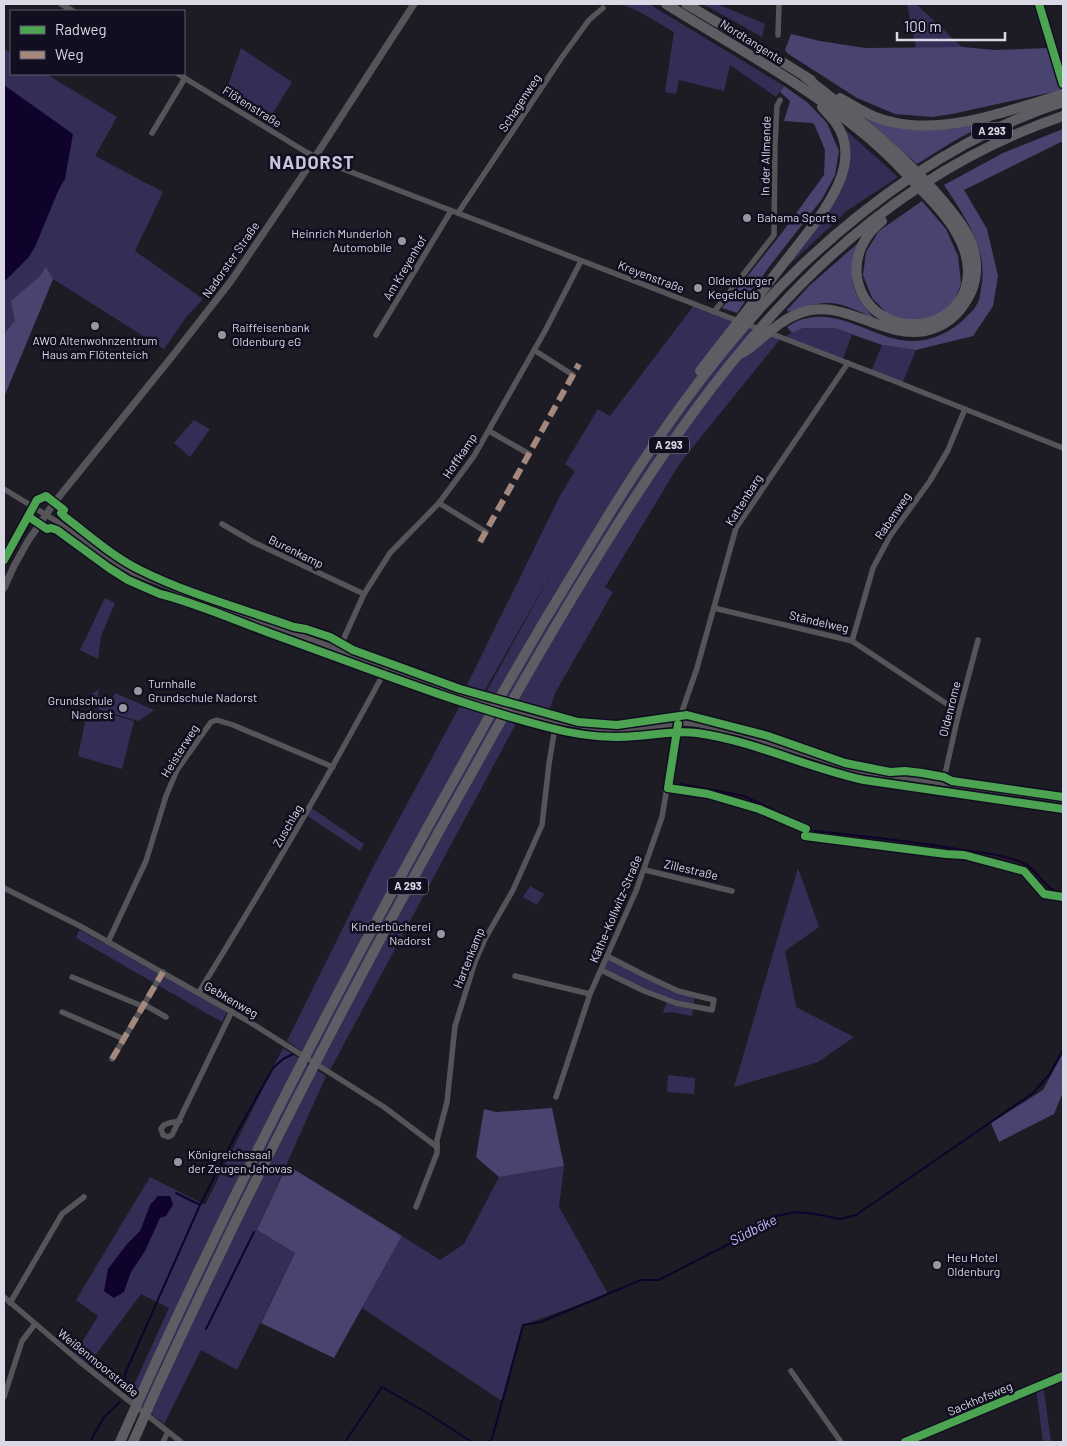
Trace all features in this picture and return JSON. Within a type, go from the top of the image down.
[{"type":"highway","name":"Nordtangente","points":[[666,4],[799,86]]},
{"type":"highway","name":"Nordtangente","points":[[686,4],[805,77]]},
{"type":"highway","points":[[805,77],[877,118],[910,125],[952,124],[1056,102],[1063,94]]},
{"type":"highway","points":[[738,354],[754,346],[772,329],[790,317],[823,308],[841,311],[900,331],[917,332],[935,328],[947,323],[957,315],[972,292],[975,281],[976,264],[972,244],[961,222],[936,192],[892,148],[805,77]]},
{"type":"highway","points":[[799,86],[877,145],[936,206],[958,236],[964,249],[968,272],[962,294],[956,305],[941,318],[918,324],[894,322],[873,309],[862,294],[856,273],[860,250],[871,230],[892,213],[905,197]]},
{"type":"highway","points":[[758,304],[830,202],[838,187],[844,168],[845,147],[836,123],[799,86]]},
{"type":"highway","name":"A 293","points":[[120,1442],[256,1152],[403,869],[506,685],[624,489],[723,346],[758,304],[870,206],[934,162],[971,141],[1056,102]]},
{"type":"highway","name":"A 293","points":[[133,1442],[152,1397],[226,1242],[306,1080],[409,884],[496,729],[607,539],[661,456],[738,354],[776,310],[806,278],[862,228],[942,173],[1004,139],[1060,117]]},
{"type":"street","name":"Nadorster Straße","points":[[4,588],[18,557],[46,515],[214,304],[245,262],[414,4]]},
{"type":"street","points":[[778,35],[779,4]]},
{"type":"street","points":[[1039,4],[1063,84]]},
{"type":"street","name":"Schagenweg","points":[[458,213],[559,62],[589,20],[603,8]]},
{"type":"street","name":"Flötenstraße","points":[[180,75],[315,157]]},
{"type":"street","points":[[152,134],[185,78]]},
{"type":"street","name":"In der Allmende","points":[[714,312],[774,235],[775,144],[777,106],[780,100]]},
{"type":"street","name":"Kreyenstraße","points":[[315,157],[1063,448]]},
{"type":"street","name":"Am Kreyenhof","points":[[376,335],[451,211]]},
{"type":"street","name":"Hoffkamp","points":[[338,649],[364,594],[390,553],[438,503],[474,456],[534,350],[581,261]]},
{"type":"street","points":[[534,350],[573,374]]},
{"type":"street","name":"Kattenbarg","points":[[678,724],[714,608],[736,528],[848,363]]},
{"type":"street","name":"Rabenweg","points":[[852,641],[873,568],[890,536],[930,481],[948,450],[965,409]]},
{"type":"street","points":[[489,431],[529,454]]},
{"type":"street","points":[[4,489],[46,515],[113,562],[133,573],[471,698],[556,721],[598,729],[630,730],[678,724],[696,724],[729,730],[859,771],[1063,800]]},
{"type":"street","points":[[438,503],[486,532]]},
{"type":"street","name":"Burenkamp","points":[[222,524],[253,542],[364,594]]},
{"type":"street","name":"Ständelweg","points":[[714,608],[852,641],[958,712]]},
{"type":"street","name":"Oldenrome","points":[[943,783],[958,712],[978,640]]},
{"type":"street","name":"Zuschlag","points":[[199,992],[268,881],[387,667]]},
{"type":"street","name":"Heisterweg","points":[[108,942],[146,861],[166,796],[177,770],[211,722],[217,720],[233,725],[333,767]]},
{"type":"street","name":"Hartenkamp","points":[[416,1207],[437,1153],[437,1140],[447,1102],[455,1026],[485,939],[513,890],[542,825],[556,721]]},
{"type":"street","name":"Käthe-Kollwitz-Straße","points":[[556,1097],[590,994],[645,870],[662,817],[678,724]]},
{"type":"street","name":"Zillestraße","points":[[645,870],[732,891]]},
{"type":"street","name":"Gebkenweg","points":[[4,888],[43,906],[232,1011],[384,1108],[437,1147]]},
{"type":"street","points":[[600,970],[644,991],[676,1003],[712,1010],[714,1000],[678,991],[607,956]]},
{"type":"street","points":[[112,1059],[163,972]]},
{"type":"street","points":[[72,976],[143,1005],[166,1017]]},
{"type":"street","points":[[515,976],[590,994]]},
{"type":"street","points":[[180,1121],[232,1011]]},
{"type":"street","points":[[62,1012],[124,1039]]},
{"type":"street","points":[[10,1303],[62,1214],[84,1197]]},
{"type":"street","name":"Weißenmoorstraße","points":[[4,1298],[182,1442]]},
{"type":"street","points":[[4,1397],[22,1342],[35,1324]]},
{"type":"street","points":[[791,1371],[841,1442]]},
{"type":"street","name":"Sackhofsweg","points":[[905,1442],[1063,1376]]},
{"type":"street","points":[[163,1442],[168,1432]]},
{"type":"shaded area","points":[[620,4],[649,4],[784,86],[776,97],[730,65],[724,91],[679,80],[676,94],[665,92],[674,32],[641,13]]},
{"type":"shaded area","points":[[703,4],[717,4],[765,24],[762,37]]},
{"type":"shaded area","points":[[907,4],[918,6],[962,47],[916,48]]},
{"type":"shaded area","points":[[791,34],[865,48],[962,47],[995,50],[1048,48],[1062,90],[932,117],[895,114],[857,98],[787,53],[785,50]]},
{"type":"shaded area","points":[[241,48],[292,82],[268,121],[225,95]]},
{"type":"shaded area","points":[[4,49],[10,52],[10,75],[48,75],[117,117],[95,156],[163,192],[135,251],[203,299],[187,316],[164,349],[53,279],[4,397]]},
{"type":"shaded area","points":[[4,85],[73,134],[65,179],[35,247],[28,258],[6,280],[4,279]]},
{"type":"shaded area","points":[[784,86],[807,102],[827,123],[839,151],[835,175],[822,199],[769,267],[737,313],[722,308],[781,234],[824,175],[825,150],[813,123],[784,121],[790,101],[780,92]]},
{"type":"shaded area","points":[[864,117],[902,128],[998,117],[917,164]]},
{"type":"shaded area","points":[[840,125],[898,177],[848,210],[778,275],[842,186]]},
{"type":"shaded area","points":[[1063,129],[1063,141],[964,190],[987,229],[998,276],[993,306],[973,336],[916,350],[882,345],[834,328],[803,328],[792,333],[787,327],[804,319],[832,318],[900,340],[921,341],[942,334],[960,323],[979,301],[983,274],[982,260],[967,221],[944,185],[1003,153]]},
{"type":"shaded area","points":[[922,201],[946,229],[958,256],[961,284],[953,304],[935,317],[912,321],[888,314],[872,298],[863,275],[866,252],[879,231]]},
{"type":"shaded area","points":[[858,243],[853,266],[853,284],[860,300],[875,319],[848,307],[831,303],[815,304],[788,312],[787,310],[809,286]]},
{"type":"shaded area","points":[[46,267],[53,279],[4,397],[4,334],[15,321],[11,301],[40,276]]},
{"type":"shaded area","points":[[695,304],[781,338],[680,463],[605,587],[613,592],[555,693],[548,715],[525,709],[520,716],[330,1070],[287,1041],[372,869],[461,704],[477,709],[557,563],[481,697],[464,691],[560,496],[575,471],[565,464],[598,409],[610,416]]},
{"type":"shaded area","points":[[803,328],[834,328],[852,335],[842,361],[781,338]]},
{"type":"shaded area","points":[[882,345],[916,350],[902,384],[871,372]]},
{"type":"shaded area","points":[[194,420],[210,429],[190,457],[174,443]]},
{"type":"shaded area","points":[[105,598],[115,603],[101,636],[98,659],[80,650]]},
{"type":"shaded area","points":[[100,689],[97,695],[111,701],[115,693],[154,710],[139,721],[100,710],[89,702],[92,694]]},
{"type":"shaded area","points":[[88,708],[134,721],[122,769],[78,756]]},
{"type":"shaded area","points":[[310,807],[364,844],[360,851],[306,815]]},
{"type":"shaded area","points":[[798,868],[819,927],[785,951],[796,1007],[854,1037],[818,1062],[734,1087]]},
{"type":"shaded area","points":[[530,886],[544,894],[537,905],[523,897]]},
{"type":"shaded area","points":[[79,930],[162,974],[227,1012],[222,1022],[76,938]]},
{"type":"shaded area","points":[[607,956],[646,976],[695,995],[692,1016],[672,1012],[663,1013],[667,1000],[601,970]]},
{"type":"shaded area","points":[[283,1048],[326,1076],[257,1230],[295,1253],[237,1370],[201,1350],[164,1424],[129,1396],[169,1308],[141,1294],[88,1365],[75,1354],[98,1316],[76,1300],[150,1177],[205,1205]]},
{"type":"shaded area","points":[[1063,1053],[1063,1092],[1054,1114],[999,1142],[991,1123],[1043,1090]]},
{"type":"shaded area","points":[[668,1075],[695,1078],[694,1094],[667,1092]]},
{"type":"shaded area","points":[[552,1108],[564,1166],[499,1177],[476,1157],[484,1109],[496,1112]]},
{"type":"shaded area","points":[[287,1165],[402,1236],[334,1358],[261,1323],[295,1253],[257,1230]]},
{"type":"shaded area","points":[[564,1166],[559,1207],[608,1294],[523,1325],[502,1401],[362,1308],[402,1236],[440,1260],[464,1244],[499,1177]]},
{"type":"shaded area","points":[[158,1196],[170,1196],[173,1205],[166,1216],[160,1218],[145,1251],[131,1272],[124,1292],[114,1298],[104,1291],[108,1269],[127,1244],[140,1231],[150,1205]]},
{"type":"shaded area","points":[[1043,1385],[1051,1442],[1043,1442],[1036,1388]]},
{"type":"waterway","points":[[681,784],[744,796],[801,823]]},
{"type":"waterway","points":[[815,831],[922,844],[1006,857],[1027,865],[1046,884],[1056,892],[1063,894]]},
{"type":"waterway","name":"Südbäke","points":[[487,1442],[492,1439],[523,1325],[541,1322],[641,1280],[659,1280],[750,1233],[776,1216],[796,1212],[840,1219],[856,1215],[1033,1093],[1049,1075],[1063,1050]]},
{"type":"waterway","points":[[126,1391],[125,1374],[200,1205],[236,1134],[273,1068],[283,1059],[293,1054]]},
{"type":"waterway","points":[[176,1193],[200,1205]]},
{"type":"waterway","points":[[206,1329],[254,1232]]},
{"type":"waterway","name":"Südbäke","points":[[345,1442],[382,1387],[472,1442]]},
{"type":"waterway","points":[[90,1442],[104,1417],[120,1402]]},
{"type":"marked path","points":[[480,542],[579,364]]},
{"type":"marked path","points":[[112,1059],[163,972]]},
{"type":"cycle path","points":[[1039,4],[1063,84]]},
{"type":"cycle path","points":[[4,560],[37,500],[46,496],[64,510],[61,513],[65,517],[111,552],[130,565],[158,579],[216,601],[330,637],[353,650],[460,689],[578,722],[617,725],[687,715],[768,736],[845,763],[890,772],[922,773],[944,777],[952,781],[1063,797]]},
{"type":"cycle path","points":[[29,517],[47,529],[57,530],[128,580],[160,594],[406,682],[511,717],[569,732],[602,737],[682,732],[697,733],[740,742],[822,769],[864,780],[1063,809]]},
{"type":"cycle path","points":[[678,724],[668,788],[708,794],[759,809],[806,829]]},
{"type":"cycle path","points":[[805,836],[964,855],[1024,871],[1044,894],[1063,897]]},
{"type":"cycle path","points":[[905,1442],[1063,1376]]},
{"type":"place","name":"Bahama Sports","points":[[747,218]]},
{"type":"place","name":"Heinrich Munderloh Automobile","points":[[402,241]]},
{"type":"place","name":"Oldenburger Kegelclub","points":[[698,288]]},
{"type":"place","name":"AWO Altenwohnzentrum Haus am Flötenteich","points":[[95,326]]},
{"type":"place","name":"Raiffeisenbank Oldenburg eG","points":[[222,335]]},
{"type":"place","name":"Turnhalle Grundschule Nadorst","points":[[138,691]]},
{"type":"place","name":"Grundschule Nadorst","points":[[123,708]]},
{"type":"place","name":"Kinderbücherei Nadorst","points":[[441,934]]},
{"type":"place","name":"Königreichssaal der Zeugen Jehovas","points":[[178,1162]]},
{"type":"place","name":"Heu Hotel Oldenburg","points":[[937,1265]]},
{"type":"district","name":"NADORST","points":[[312,163]]}]
